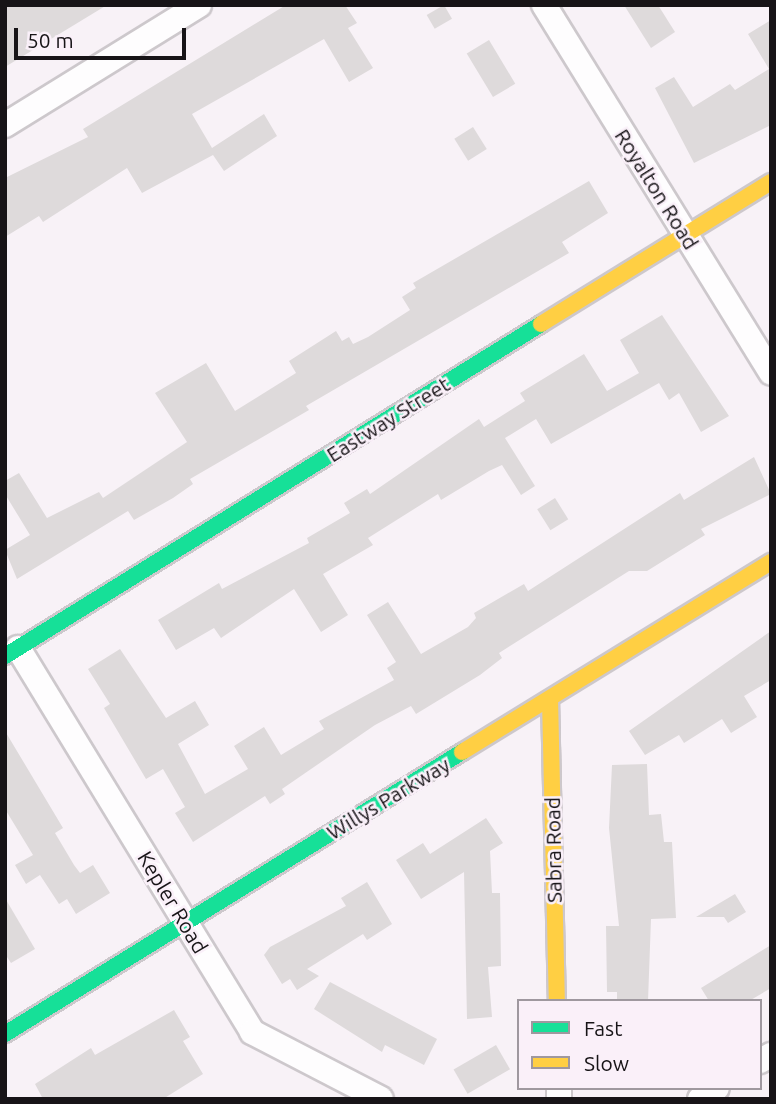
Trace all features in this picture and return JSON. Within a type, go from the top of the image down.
[{"type":"street","points":[[5,125],[200,5]]},
{"type":"street","name":"Royalton Road","points":[[544,5],[771,372]]},
{"type":"street","name":"Eastway Street","points":[[12,652],[771,182]]},
{"type":"street","name":"Willys Parkway","points":[[5,1034],[771,562]]},
{"type":"street","name":"Kepler Road","points":[[12,652],[186,921],[252,1032],[381,1099]]},
{"type":"street","name":"Sabra Road","points":[[550,699],[557,999]]},
{"type":"building","points":[[5,5],[107,5],[5,67]]},
{"type":"building","points":[[286,5],[345,5],[357,23],[348,28],[373,68],[349,82],[324,39],[192,114],[212,148],[264,114],[277,136],[224,171],[213,155],[142,193],[127,168],[43,222],[39,216],[5,237],[5,178],[88,137],[83,129]]},
{"type":"building","points":[[444,5],[452,19],[435,29],[427,15]]},
{"type":"building","points":[[624,5],[658,5],[675,32],[651,48]]},
{"type":"building","points":[[771,20],[771,125],[694,163],[655,88],[674,77],[693,107],[730,84],[735,90],[769,69],[748,34]]},
{"type":"building","points":[[489,40],[515,84],[493,97],[467,53]]},
{"type":"building","points":[[473,127],[487,149],[468,161],[454,139]]},
{"type":"building","points":[[589,181],[608,213],[562,242],[569,253],[306,406],[309,410],[190,479],[193,484],[173,498],[134,520],[128,511],[17,579],[5,550],[30,535],[5,494],[5,481],[19,473],[47,518],[99,492],[103,498],[187,442],[155,393],[206,363],[235,411],[296,373],[289,361],[336,331],[342,341],[349,337],[353,344],[368,337],[410,310],[402,297],[416,288],[413,283]]},
{"type":"building","points":[[662,315],[729,416],[701,432],[679,393],[669,400],[659,383],[551,444],[536,419],[505,438],[535,486],[521,495],[502,465],[441,500],[438,494],[368,538],[373,545],[323,574],[348,615],[321,632],[294,589],[221,638],[214,628],[176,650],[158,620],[219,583],[222,589],[309,543],[307,538],[350,513],[344,503],[367,489],[370,494],[479,419],[484,427],[525,401],[520,393],[584,354],[607,391],[639,373],[620,340]]},
{"type":"building","points":[[754,457],[771,494],[701,529],[705,535],[647,571],[629,571],[499,653],[502,658],[480,675],[416,714],[411,706],[375,725],[282,789],[285,794],[270,804],[265,796],[193,842],[175,813],[185,807],[163,769],[146,779],[104,708],[110,704],[88,669],[120,649],[166,718],[195,701],[209,725],[178,744],[205,794],[248,769],[234,746],[264,727],[281,755],[324,729],[319,721],[394,680],[387,668],[396,662],[367,615],[388,602],[421,654],[468,627],[476,618],[474,613],[524,584],[528,591],[680,493],[684,500]]},
{"type":"building","points":[[555,498],[568,519],[550,530],[537,509]]},
{"type":"building","points":[[771,631],[771,680],[744,696],[757,717],[731,733],[722,719],[684,743],[679,735],[645,755],[629,731]]},
{"type":"building","points":[[5,731],[63,828],[55,833],[74,865],[80,873],[93,865],[110,893],[76,914],[67,899],[59,904],[40,875],[26,884],[15,865],[33,855],[5,809]]},
{"type":"building","points":[[647,764],[649,815],[661,814],[664,842],[672,842],[676,918],[651,919],[648,999],[617,999],[617,992],[607,992],[606,926],[619,926],[609,828],[612,765]]},
{"type":"building","points":[[486,818],[503,843],[490,851],[492,893],[500,893],[501,966],[488,967],[492,1017],[467,1019],[464,872],[421,899],[396,860],[423,843],[430,854]]},
{"type":"building","points":[[367,882],[392,924],[367,940],[363,934],[307,969],[319,976],[297,990],[290,979],[282,984],[264,955],[270,947],[346,906],[341,898]]},
{"type":"building","points":[[735,894],[746,912],[728,923],[724,917],[696,917]]},
{"type":"building","points":[[5,898],[35,949],[11,963],[5,954]]},
{"type":"building","points":[[771,945],[771,988],[752,999],[708,999],[701,988]]},
{"type":"building","points":[[330,982],[437,1039],[424,1065],[385,1045],[382,1052],[314,1009]]},
{"type":"building","points":[[174,1010],[190,1037],[183,1041],[203,1074],[163,1099],[43,1099],[35,1084],[91,1048],[95,1055]]},
{"type":"building","points":[[496,1045],[510,1069],[468,1094],[454,1070]]},
{"type":"traffic: fast","points":[[5,656],[541,324]]},
{"type":"traffic: fast","points":[[5,1034],[462,752]]},
{"type":"traffic: slow","points":[[541,324],[771,182]]},
{"type":"traffic: slow","points":[[462,752],[771,562]]},
{"type":"traffic: slow","points":[[550,699],[557,999]]}]
